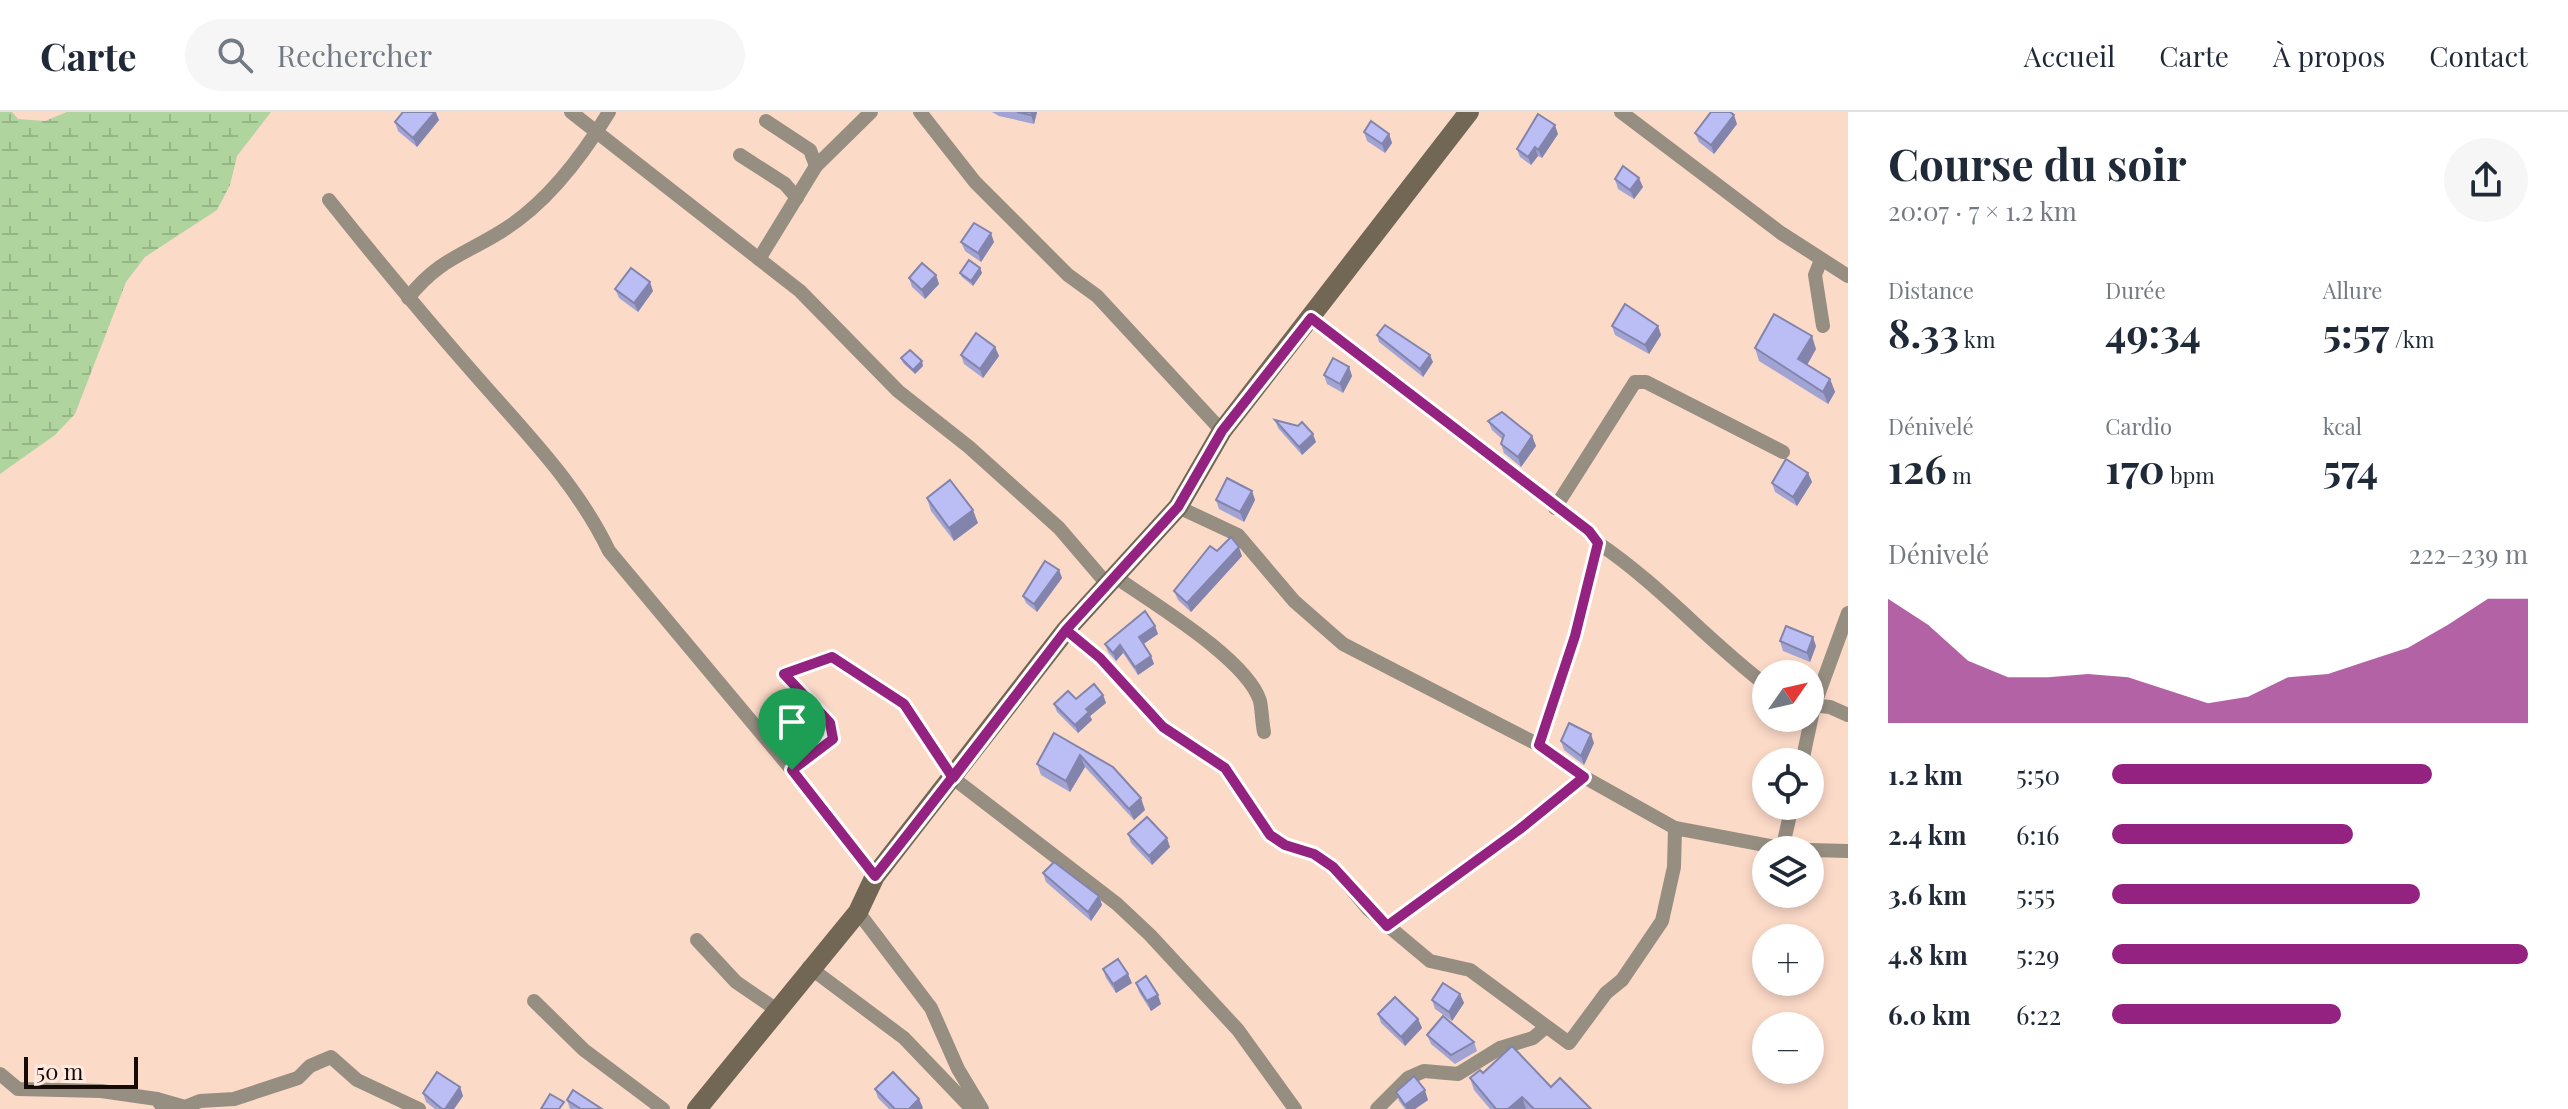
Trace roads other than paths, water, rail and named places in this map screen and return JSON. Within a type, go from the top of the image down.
[{"type":"main road","points":[[697,1109],[809,967],[858,912],[875,876],[1066,630],[1178,507],[1222,431],[1469,112]]},
{"type":"street","points":[[571,112],[800,291],[898,391],[969,447],[1059,528],[1110,580],[1215,647],[1241,671],[1259,699],[1264,732]]},
{"type":"street","points":[[408,298],[429,271],[503,231],[534,208],[596,134],[609,112]]},
{"type":"street","points":[[759,259],[816,166],[871,112]]},
{"type":"street","points":[[920,112],[975,182],[1068,275],[1097,296],[1222,431]]},
{"type":"street","points":[[1621,112],[1821,260],[1848,276]]},
{"type":"street","points":[[766,121],[810,150],[816,166]]},
{"type":"street","points":[[740,155],[785,184],[797,198]]},
{"type":"street","points":[[329,200],[408,298],[563,476],[594,520],[609,551],[792,770],[875,876]]},
{"type":"street","points":[[1821,260],[1815,275],[1823,326]]},
{"type":"street","points":[[1311,318],[1555,508],[1589,531],[1598,543],[1649,580],[1692,624],[1752,673]]},
{"type":"street","points":[[1555,508],[1635,382],[1646,382],[1783,452]]},
{"type":"street","points":[[1178,507],[1238,535],[1294,601],[1343,644],[1539,745],[1584,777],[1675,828],[1752,844]]},
{"type":"street","points":[[1539,745],[1575,636],[1598,543]]},
{"type":"street","points":[[1824,674],[1847,615]]},
{"type":"street","points":[[1066,630],[1100,658],[1163,727],[1225,768],[1270,835],[1285,845],[1314,854],[1333,867],[1387,926],[1430,961],[1470,970],[1487,980],[1569,1043],[1653,938],[1662,921],[1674,867],[1675,828]]},
{"type":"street","points":[[792,770],[833,739],[830,723],[784,674],[832,657],[904,704],[953,778],[1117,904],[1150,935],[1238,1030],[1295,1109]]},
{"type":"street","points":[[1824,708],[1848,715]]},
{"type":"street","points":[[1387,926],[1520,829],[1584,777]]},
{"type":"street","points":[[1824,850],[1848,851]]},
{"type":"street","points":[[858,912],[931,1008],[958,1069],[982,1109]]},
{"type":"street","points":[[697,940],[736,982],[777,1010]]},
{"type":"street","points":[[809,967],[904,1038],[972,1109]]},
{"type":"street","points":[[534,1001],[584,1050],[663,1109]]},
{"type":"street","points":[[1377,1109],[1408,1078],[1424,1071],[1458,1074],[1500,1048],[1533,1038],[1546,1027]]},
{"type":"street","points":[[0,1074],[18,1089],[101,1091],[185,1107],[200,1101],[234,1099],[298,1078],[310,1066],[331,1057],[357,1080],[419,1109]]}]
